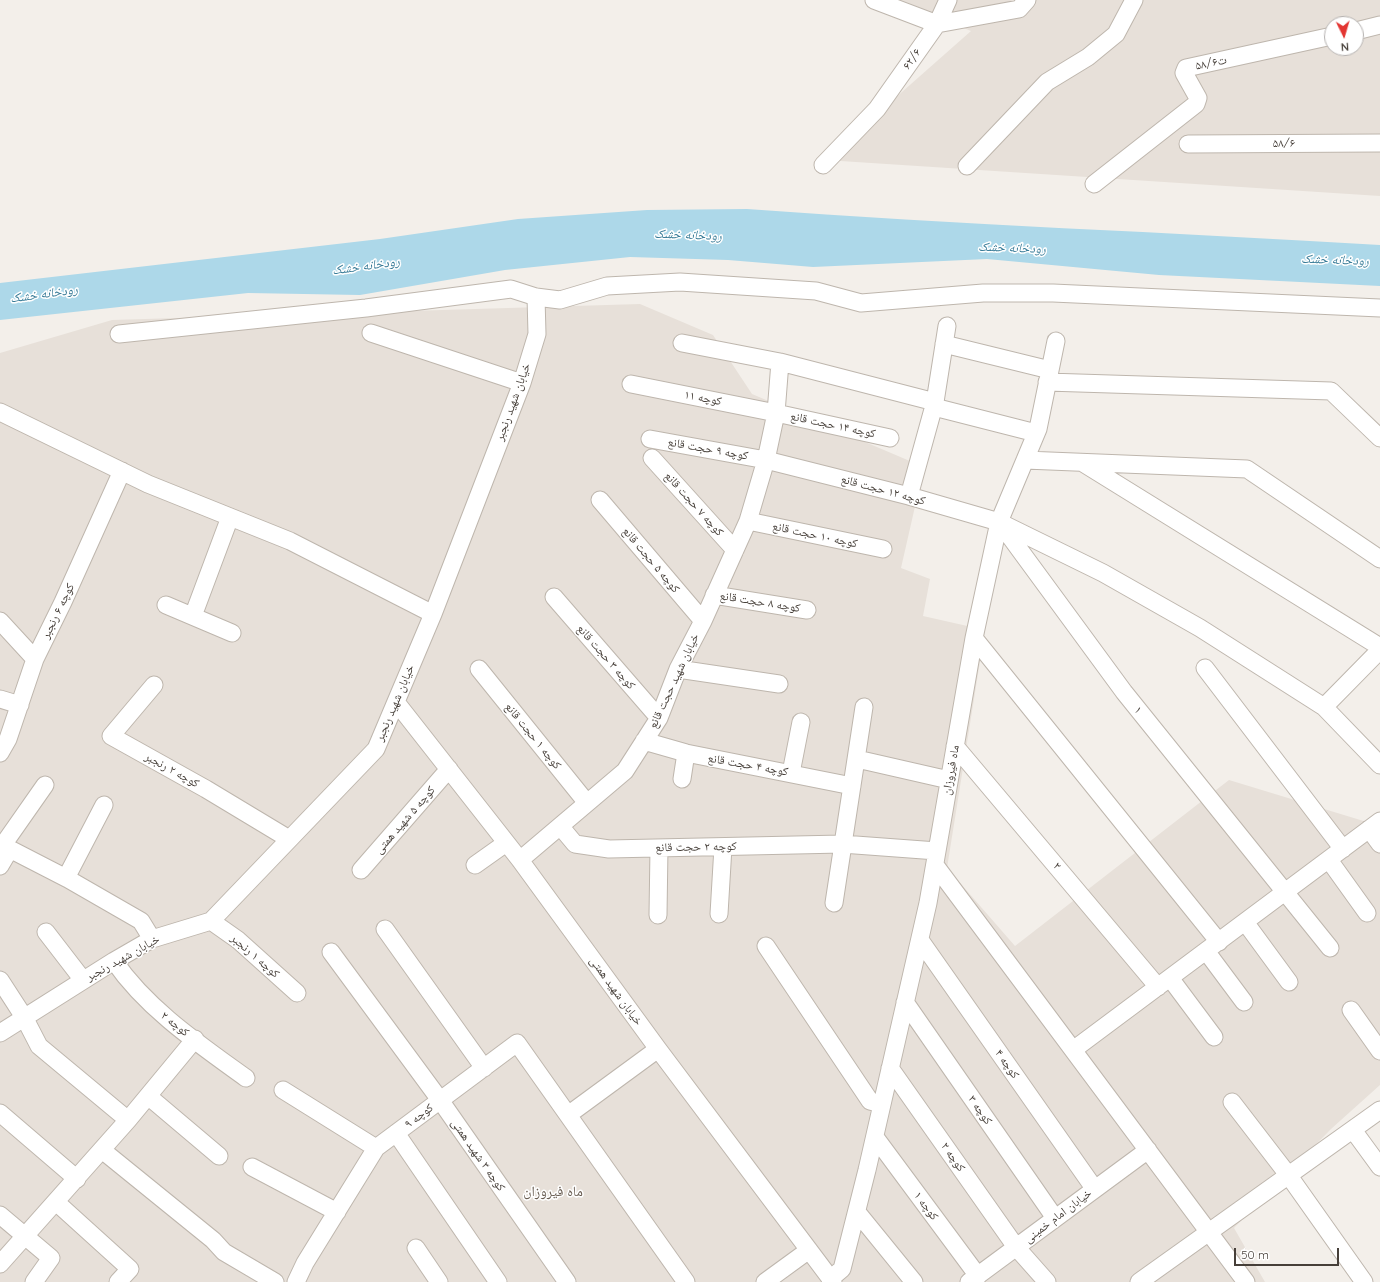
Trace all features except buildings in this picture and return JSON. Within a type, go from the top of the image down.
[{"type":"street","points":[[874,0],[937,24],[1019,9],[1027,0]]},
{"type":"street","name":"۶۲/۶","points":[[823,164],[878,109],[937,24],[948,0]]},
{"type":"street","points":[[967,166],[1047,82],[1088,57],[1116,34],[1134,0]]},
{"type":"street","points":[[1364,29],[1380,25]]},
{"type":"street","name":"۵۸/۶ت","points":[[1094,184],[1196,104],[1198,98],[1184,73],[1186,68],[1324,38]]},
{"type":"street","name":"۵۸/۶","points":[[1188,144],[1380,143]]},
{"type":"street","points":[[119,334],[366,308],[511,289],[536,297],[560,300],[607,286],[680,282],[816,291],[861,303],[983,293],[1053,293],[1380,308]]},
{"type":"street","name":"خیابان شهید رنجبر","points":[[0,1033],[83,980],[152,939],[211,921],[376,748],[433,614],[522,383],[537,334],[536,297]]},
{"type":"street","points":[[909,496],[934,405],[947,326]]},
{"type":"street","points":[[371,334],[522,383]]},
{"type":"street","name":"ماه فیروزان","points":[[832,1280],[842,1269],[857,1212],[920,940],[950,780],[974,638],[999,522],[1036,433],[1056,341]]},
{"type":"street","points":[[682,343],[780,362],[1036,433]]},
{"type":"street","points":[[944,344],[1049,376],[1331,391],[1380,438]]},
{"type":"street","name":"خیابان شهید حجت قانع","points":[[520,860],[625,771],[659,718],[678,669],[703,621],[748,521],[766,460],[776,413],[780,362]]},
{"type":"street","name":"کوچه ۱۱","points":[[631,384],[776,413]]},
{"type":"street","points":[[0,412],[148,484],[290,541],[433,614]]},
{"type":"street","name":"کوچه ۱۴ حجت قانع","points":[[776,413],[890,438]]},
{"type":"street","name":"کوچه ۹ حجت قانع","points":[[650,439],[766,460]]},
{"type":"street","name":"کوچه ۷ حجت قانع","points":[[652,458],[735,550]]},
{"type":"street","name":"کوچه ۱۲ حجت قانع","points":[[766,460],[909,496],[999,522],[1103,573],[1200,628],[1324,707],[1380,765]]},
{"type":"street","points":[[1025,460],[1246,469],[1380,559]]},
{"type":"street","points":[[1081,462],[1380,647]]},
{"type":"street","name":"کوچه ۶ رنجبر","points":[[0,754],[8,739],[35,659],[63,602],[122,471]]},
{"type":"street","name":"کوچه ۵ حجت قانع","points":[[600,500],[703,621]]},
{"type":"street","points":[[193,616],[230,517]]},
{"type":"street","name":"کوچه ۱۰ حجت قانع","points":[[748,521],[883,548]]},
{"type":"street","name":"۱","points":[[999,522],[1124,692],[1330,948]]},
{"type":"street","name":"کوچه ۸ حجت قانع","points":[[714,595],[806,610]]},
{"type":"street","name":"کوچه ۳ حجت قانع","points":[[554,597],[659,718]]},
{"type":"street","points":[[166,605],[232,632]]},
{"type":"street","points":[[0,621],[35,659]]},
{"type":"street","points":[[0,636],[20,643]]},
{"type":"street","points":[[974,638],[1213,946],[1244,1002]]},
{"type":"street","points":[[1324,707],[1380,650]]},
{"type":"street","points":[[1206,668],[1343,849]]},
{"type":"street","name":"کوچه ۱ حجت قانع","points":[[479,669],[587,803]]},
{"type":"street","points":[[678,669],[779,684]]},
{"type":"street","name":"کوچه ۲ رنجبر","points":[[154,685],[111,736],[206,789],[289,840]]},
{"type":"street","points":[[0,699],[20,705]]},
{"type":"street","name":"خیابان شهید همتی","points":[[396,702],[520,860],[658,1049],[832,1280]]},
{"type":"street","points":[[834,903],[864,708]]},
{"type":"street","points":[[791,773],[801,722]]},
{"type":"street","name":"کوچه ۴ حجت قانع","points":[[644,741],[686,753],[852,786]]},
{"type":"street","name":"۲","points":[[955,746],[1214,1037]]},
{"type":"street","points":[[682,779],[686,753]]},
{"type":"street","points":[[857,759],[950,780]]},
{"type":"street","name":"کوچه ۵ شهید همتی","points":[[361,870],[449,769]]},
{"type":"street","points":[[0,866],[4,846],[45,785]]},
{"type":"street","points":[[66,878],[104,805]]},
{"type":"street","points":[[1073,1050],[1375,825],[1380,844]]},
{"type":"street","name":"کوچه ۲ حجت قانع","points":[[560,826],[576,844],[608,849],[842,844],[936,858]]},
{"type":"street","points":[[475,864],[506,843]]},
{"type":"street","points":[[4,846],[66,878],[141,921],[152,939]]},
{"type":"street","points":[[719,914],[723,847]]},
{"type":"street","points":[[658,915],[659,848]]},
{"type":"street","points":[[936,858],[1073,1050],[1246,1282]]},
{"type":"street","points":[[1328,860],[1367,914]]},
{"type":"street","name":"کوچه ۱ رنجبر","points":[[211,921],[238,940],[297,993]]},
{"type":"street","points":[[1245,922],[1289,982]]},
{"type":"street","points":[[385,929],[484,1068]]},
{"type":"street","points":[[46,932],[83,980]]},
{"type":"street","name":"کوچه ۴","points":[[920,940],[1094,1188]]},
{"type":"street","points":[[766,946],[870,1101],[882,1104]]},
{"type":"street","name":"کوچه ۳ شهید همتی","points":[[331,952],[440,1100],[567,1282]]},
{"type":"street","name":"کوچه ۲","points":[[114,961],[126,979],[156,1008],[246,1078]]},
{"type":"street","points":[[0,980],[24,1017],[39,1046],[128,1120]]},
{"type":"street","name":"کوچه ۳","points":[[905,1002],[1055,1218]]},
{"type":"street","points":[[1351,1010],[1380,1051]]},
{"type":"street","points":[[0,1264],[77,1179],[195,1039]]},
{"type":"street","name":"کوچه ۹","points":[[296,1282],[305,1262],[376,1148],[517,1043],[686,1282]]},
{"type":"street","points":[[568,1115],[658,1049]]},
{"type":"street","name":"کوچه ۲","points":[[890,1068],[1016,1247],[1047,1282]]},
{"type":"street","points":[[283,1090],[376,1148]]},
{"type":"street","points":[[148,1096],[219,1156]]},
{"type":"street","points":[[1232,1102],[1289,1176],[1364,1282]]},
{"type":"street","points":[[1139,1282],[1210,1233],[1380,1110]]},
{"type":"street","points":[[0,1113],[77,1179]]},
{"type":"street","points":[[1353,1130],[1380,1167]]},
{"type":"street","points":[[396,1133],[498,1282]]},
{"type":"street","name":"کوچه ۱","points":[[875,1137],[974,1279]]},
{"type":"street","points":[[102,1150],[213,1240],[224,1252],[275,1282]]},
{"type":"street","name":"خیابان امام خمینی","points":[[974,1279],[1094,1188],[1148,1150]]},
{"type":"street","points":[[252,1167],[336,1212]]},
{"type":"street","points":[[56,1202],[130,1269],[118,1282]]},
{"type":"street","points":[[857,1212],[914,1282]]},
{"type":"street","points":[[0,1215],[51,1258],[34,1282]]},
{"type":"street","points":[[416,1248],[439,1282]]},
{"type":"street","points":[[765,1282],[809,1250]]},
{"type":"shaded area","points":[[894,0],[1380,0],[1380,196],[825,160],[971,31]]},
{"type":"shaded area","points":[[640,304],[713,335],[752,394],[924,467],[901,568],[930,579],[923,616],[985,630],[947,868],[1015,946],[1229,780],[1380,826],[1380,1085],[1331,1129],[1234,1228],[1265,1282],[0,1282],[0,353],[112,320]]},
{"type":"water","name":"رودخانه خشک","points":[[747,209],[905,220],[1380,245],[1380,286],[1159,275],[987,259],[813,267],[728,260],[630,257],[505,270],[360,295],[248,293],[0,320],[0,283],[380,239],[518,219],[647,210]]},
{"type":"district","name":"ماه فیروزان","points":[[553,1192]]}]
